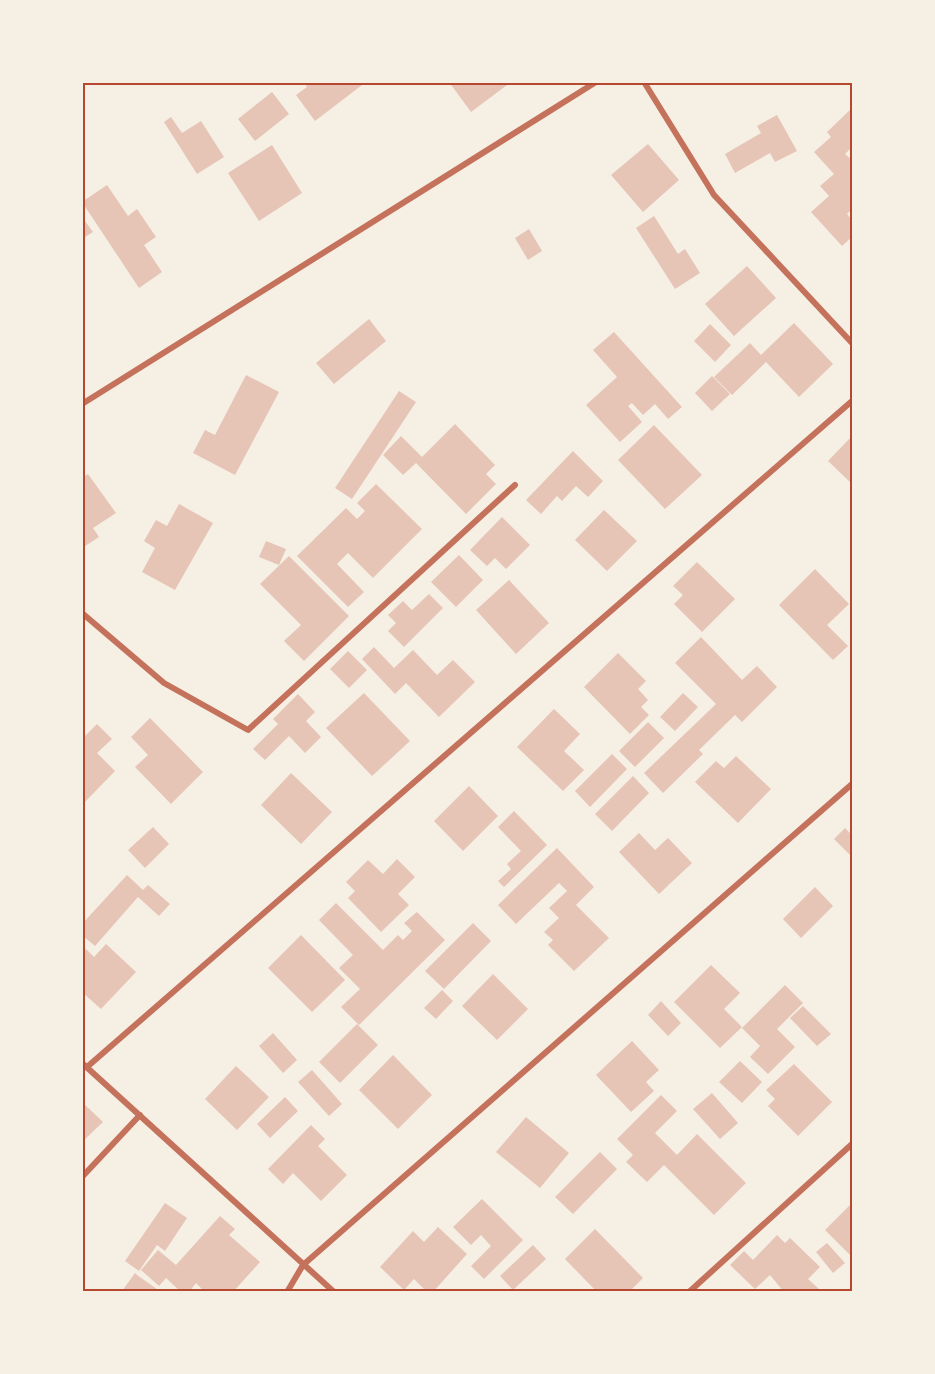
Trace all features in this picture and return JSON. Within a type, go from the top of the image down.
[{"type":"street","points":[[82,404],[596,82]]},
{"type":"street","points":[[644,82],[714,195],[852,343]]},
{"type":"street","points":[[334,1292],[85,1065],[852,401]]},
{"type":"street","points":[[82,613],[164,683],[249,729],[515,484]]},
{"type":"street","points":[[287,1292],[303,1265],[852,784]]},
{"type":"street","points":[[82,1177],[140,1115]]},
{"type":"street","points":[[689,1292],[852,1144]]},
{"type":"building","points":[[304,82],[366,82],[315,121],[296,95],[307,87]]},
{"type":"building","points":[[449,82],[511,82],[471,112]]},
{"type":"building","points":[[272,92],[289,114],[255,141],[238,119]]},
{"type":"building","points":[[852,108],[852,147],[845,154],[852,160],[852,209],[847,214],[852,220],[852,237],[842,246],[811,212],[829,196],[820,186],[834,174],[814,152],[831,137],[827,132]]},
{"type":"building","points":[[777,115],[797,151],[775,162],[770,153],[735,173],[725,154],[761,133],[757,126]]},
{"type":"building","points":[[171,117],[182,133],[201,121],[224,157],[197,174],[164,122]]},
{"type":"building","points":[[648,144],[679,180],[643,212],[611,175]]},
{"type":"building","points":[[272,145],[302,193],[259,221],[228,173]]},
{"type":"building","points":[[107,185],[128,216],[137,209],[156,237],[144,245],[162,272],[139,288],[82,202]]},
{"type":"building","points":[[654,216],[678,254],[685,249],[700,273],[675,289],[636,228]]},
{"type":"building","points":[[82,217],[93,232],[82,239]]},
{"type":"building","points":[[529,229],[542,251],[528,260],[515,238]]},
{"type":"building","points":[[747,266],[776,298],[734,336],[705,304]]},
{"type":"building","points":[[369,319],[386,341],[334,384],[316,363]]},
{"type":"building","points":[[794,323],[833,364],[799,397],[766,362],[732,395],[714,377],[750,343],[761,355]]},
{"type":"building","points":[[710,324],[731,345],[715,362],[694,341]]},
{"type":"building","points":[[614,332],[682,407],[668,419],[655,404],[643,415],[632,403],[628,406],[642,422],[620,442],[586,405],[617,377],[593,350]]},
{"type":"building","points":[[246,375],[279,392],[235,475],[193,453],[205,430],[215,435]]},
{"type":"building","points":[[712,376],[730,394],[712,411],[695,393]]},
{"type":"building","points":[[399,391],[416,402],[352,499],[335,488]]},
{"type":"building","points":[[455,424],[495,465],[486,474],[496,484],[466,514],[416,463],[403,475],[383,455],[401,436],[422,457]]},
{"type":"building","points":[[654,425],[702,475],[665,509],[618,460]]},
{"type":"building","points":[[852,436],[852,479],[850,482],[828,461]]},
{"type":"building","points":[[573,451],[603,481],[588,497],[576,486],[562,501],[557,496],[541,514],[526,500]]},
{"type":"building","points":[[88,474],[116,513],[93,528],[99,537],[82,548],[82,478]]},
{"type":"building","points":[[376,484],[422,529],[373,578],[348,553],[337,564],[364,592],[348,607],[297,556],[346,508],[357,519],[365,511],[357,503]]},
{"type":"building","points":[[179,504],[213,523],[175,590],[142,572],[155,548],[144,541],[156,520],[167,526]]},
{"type":"building","points":[[604,510],[637,541],[607,571],[575,540]]},
{"type":"building","points":[[502,517],[530,545],[506,569],[495,558],[487,566],[470,550]]},
{"type":"building","points":[[266,541],[286,549],[279,565],[259,557]]},
{"type":"building","points":[[459,555],[483,580],[456,607],[431,582]]},
{"type":"building","points":[[289,556],[349,616],[304,661],[284,641],[301,625],[260,584]]},
{"type":"building","points":[[697,562],[735,599],[702,632],[674,604],[683,595],[673,586]]},
{"type":"building","points":[[815,569],[849,604],[827,625],[848,646],[833,660],[779,605]]},
{"type":"building","points":[[509,580],[549,623],[516,654],[476,610]]},
{"type":"building","points":[[429,594],[443,608],[404,647],[388,631],[396,623],[388,615],[403,601],[412,610]]},
{"type":"building","points":[[701,637],[742,680],[757,666],[777,687],[742,722],[735,715],[699,750],[703,754],[663,793],[644,773],[716,704],[675,663]]},
{"type":"building","points":[[374,647],[394,668],[413,650],[437,675],[453,660],[475,682],[439,717],[406,683],[395,694],[362,659]]},
{"type":"building","points":[[348,651],[367,670],[349,688],[330,669]]},
{"type":"building","points":[[618,653],[646,681],[638,689],[648,700],[641,707],[649,715],[630,734],[584,687]]},
{"type":"building","points":[[364,693],[410,741],[372,776],[326,728]]},
{"type":"building","points":[[683,693],[698,707],[675,731],[660,717]]},
{"type":"building","points":[[298,694],[315,712],[306,721],[321,737],[305,753],[289,736],[265,760],[253,749],[278,724],[273,719]]},
{"type":"building","points":[[554,709],[580,734],[564,751],[584,770],[563,791],[517,747]]},
{"type":"building","points":[[150,718],[203,772],[171,804],[135,767],[148,755],[131,737]]},
{"type":"building","points":[[648,722],[664,738],[635,767],[619,751]]},
{"type":"building","points":[[97,724],[112,739],[97,753],[115,771],[82,805],[82,739]]},
{"type":"building","points":[[612,754],[627,769],[590,807],[575,791]]},
{"type":"building","points":[[736,756],[771,789],[738,823],[695,782],[716,761],[724,768]]},
{"type":"building","points":[[291,773],[332,812],[301,844],[261,805]]},
{"type":"building","points":[[633,776],[649,793],[612,831],[595,814]]},
{"type":"building","points":[[469,786],[498,816],[463,851],[434,821]]},
{"type":"building","points":[[514,811],[547,845],[504,887],[498,881],[511,869],[507,864],[521,851],[498,827]]},
{"type":"building","points":[[153,827],[169,844],[145,868],[128,850]]},
{"type":"building","points":[[845,828],[850,833],[852,830],[852,857],[834,839]]},
{"type":"building","points":[[639,833],[655,850],[668,838],[692,863],[659,894],[619,852]]},
{"type":"building","points":[[557,848],[594,887],[576,905],[609,938],[574,971],[548,945],[553,940],[544,932],[559,918],[549,908],[567,891],[559,883],[516,924],[498,905]]},
{"type":"building","points":[[397,859],[415,877],[398,894],[409,905],[381,932],[348,898],[355,891],[346,882],[368,860],[383,874]]},
{"type":"building","points":[[127,875],[143,890],[148,885],[170,904],[159,916],[138,897],[95,946],[82,935],[82,924]]},
{"type":"building","points":[[815,887],[833,906],[801,938],[783,919]]},
{"type":"building","points":[[336,903],[383,950],[398,935],[403,940],[412,931],[404,923],[417,912],[445,940],[359,1025],[341,1007],[360,989],[339,968],[353,955],[319,920]]},
{"type":"building","points":[[473,923],[491,941],[444,989],[425,971]]},
{"type":"building","points":[[301,935],[345,980],[312,1012],[268,968]]},
{"type":"building","points":[[106,944],[136,972],[101,1009],[82,992],[82,953],[86,949],[94,957]]},
{"type":"building","points":[[711,965],[740,993],[724,1009],[742,1027],[720,1048],[674,1002]]},
{"type":"building","points":[[493,974],[528,1009],[497,1040],[462,1006]]},
{"type":"building","points":[[785,985],[803,1003],[777,1029],[795,1047],[768,1074],[750,1057],[760,1046],[742,1028]]},
{"type":"building","points":[[442,990],[453,1001],[436,1019],[424,1008]]},
{"type":"building","points":[[661,1001],[681,1023],[668,1036],[648,1015]]},
{"type":"building","points":[[803,1006],[831,1034],[817,1046],[790,1018]]},
{"type":"building","points":[[357,1024],[378,1045],[340,1083],[319,1062]]},
{"type":"building","points":[[273,1033],[297,1060],[283,1073],[259,1046]]},
{"type":"building","points":[[632,1041],[659,1070],[646,1082],[654,1091],[631,1112],[596,1075]]},
{"type":"building","points":[[393,1055],[432,1095],[398,1129],[359,1090]]},
{"type":"building","points":[[740,1061],[762,1082],[742,1103],[719,1082]]},
{"type":"building","points":[[794,1064],[832,1102],[798,1136],[768,1106],[775,1099],[766,1090]]},
{"type":"building","points":[[236,1066],[269,1097],[237,1130],[205,1099]]},
{"type":"building","points":[[312,1070],[342,1104],[329,1116],[298,1082]]},
{"type":"building","points":[[712,1093],[738,1123],[720,1139],[693,1109]]},
{"type":"building","points":[[661,1095],[677,1111],[655,1133],[677,1155],[697,1134],[746,1183],[714,1215],[664,1165],[647,1182],[626,1162],[633,1155],[617,1139]]},
{"type":"building","points":[[285,1097],[298,1111],[270,1138],[257,1124]]},
{"type":"building","points":[[82,1102],[103,1122],[82,1142]]},
{"type":"building","points":[[526,1117],[569,1153],[540,1188],[496,1152]]},
{"type":"building","points":[[311,1125],[325,1139],[318,1146],[347,1175],[321,1201],[293,1173],[283,1184],[268,1169]]},
{"type":"building","points":[[600,1152],[617,1169],[573,1214],[555,1197]]},
{"type":"building","points":[[482,1199],[523,1240],[484,1279],[471,1266],[491,1246],[481,1235],[471,1245],[453,1227]]},
{"type":"building","points":[[165,1203],[187,1218],[165,1251],[157,1245],[139,1271],[125,1261]]},
{"type":"building","points":[[852,1203],[852,1254],[851,1256],[825,1230]]},
{"type":"building","points":[[220,1216],[235,1229],[229,1235],[260,1262],[233,1292],[205,1292],[196,1283],[189,1292],[181,1292],[166,1278],[159,1286],[141,1270],[158,1250],[176,1265]]},
{"type":"building","points":[[438,1227],[467,1254],[433,1292],[427,1292],[414,1279],[404,1290],[380,1267],[413,1231],[424,1242]]},
{"type":"building","points":[[595,1229],[643,1278],[629,1292],[597,1292],[565,1259]]},
{"type":"building","points":[[777,1235],[785,1243],[790,1238],[820,1267],[808,1279],[819,1289],[816,1292],[784,1292],[770,1275],[755,1289],[730,1265],[744,1251],[753,1260]]},
{"type":"building","points":[[827,1243],[845,1263],[833,1273],[816,1252]]},
{"type":"building","points":[[533,1245],[546,1259],[513,1290],[500,1276]]},
{"type":"building","points":[[135,1273],[137,1275],[161,1292],[122,1291]]}]
